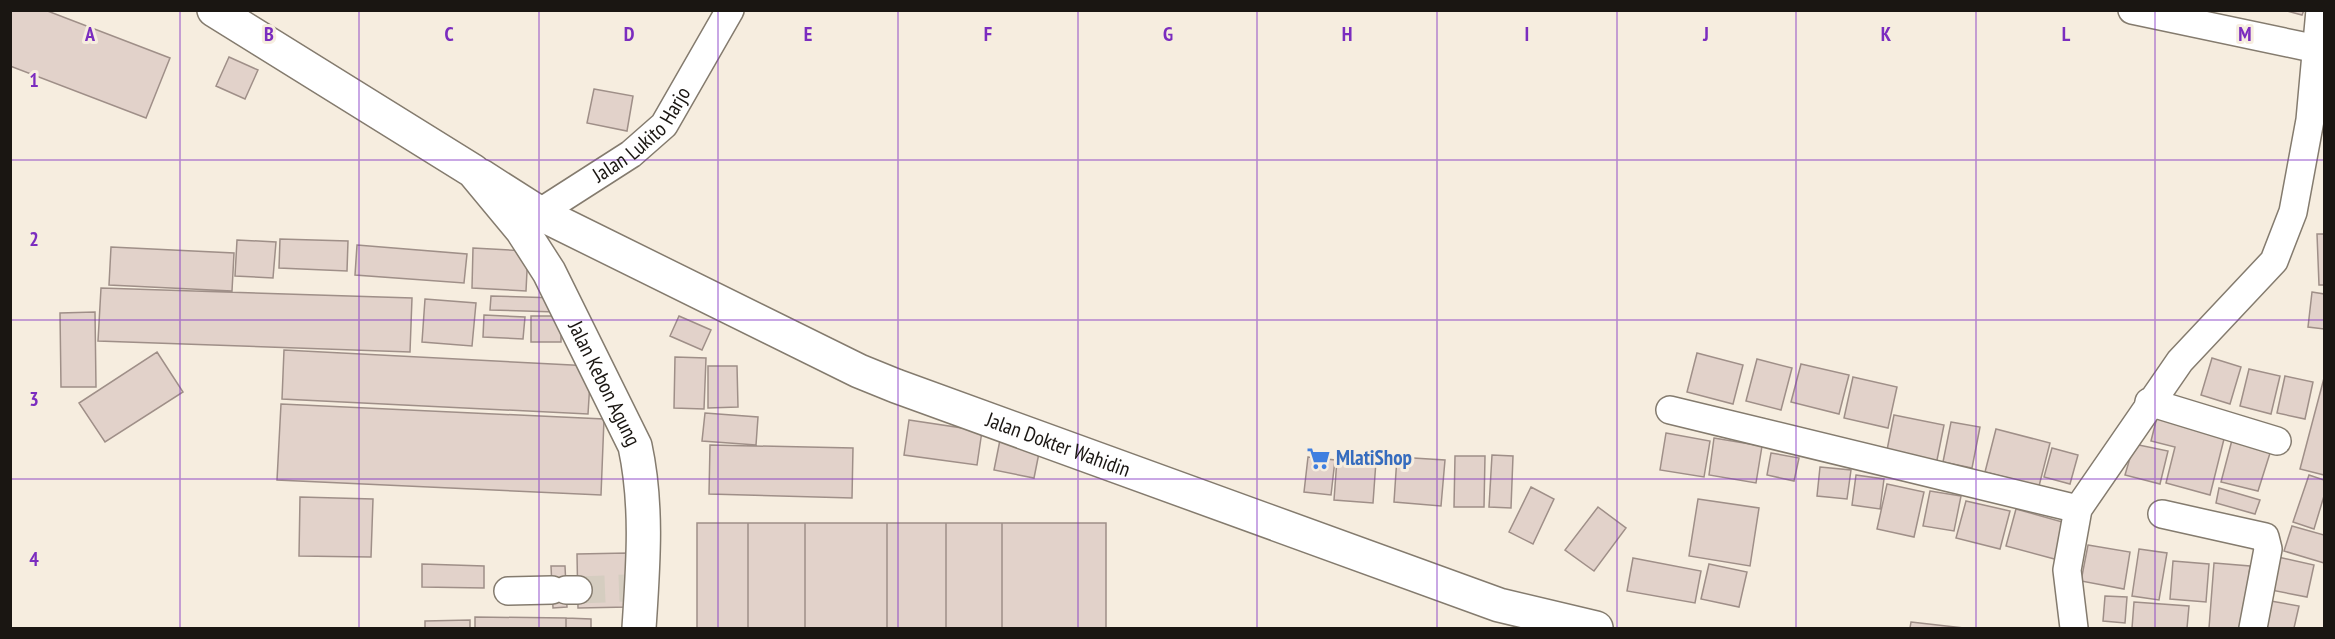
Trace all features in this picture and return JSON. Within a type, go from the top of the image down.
[{"type":"main road","name":"Jalan Kebon Agung","points":[[214,10],[473,171],[531,222],[549,272],[635,446],[641,474],[645,529],[635,588],[639,628]]},
{"type":"main road","name":"Jalan Dokter Wahidin","points":[[531,222],[896,386],[1506,617],[1596,628]]},
{"type":"street","name":"Jalan Lukito Harjo","points":[[531,222],[631,154],[664,125],[730,10]]},
{"type":"street","points":[[2132,10],[2317,49]]},
{"type":"street","points":[[2074,628],[2067,570],[2078,509],[2149,402],[2180,362],[2274,261],[2293,212],[2310,120],[2320,10]]},
{"type":"street","points":[[2149,402],[2277,441]]},
{"type":"street","points":[[1670,410],[2078,509]]},
{"type":"street","points":[[2163,514],[2265,537],[2268,549],[2253,628]]},
{"type":"street","points":[[508,591],[565,590]]},
{"type":"building","points":[[10,10],[45,10],[170,58],[146,118],[10,66]]},
{"type":"building","points":[[2283,10],[2304,10],[2302,15]]},
{"type":"building","points":[[229,57],[258,70],[245,99],[216,86]]},
{"type":"building","points":[[594,89],[633,96],[627,131],[587,123]]},
{"type":"building","points":[[2317,234],[2324,234],[2324,285],[2319,285]]},
{"type":"building","points":[[280,239],[348,241],[347,271],[279,268]]},
{"type":"building","points":[[237,240],[276,242],[273,278],[235,276]]},
{"type":"building","points":[[357,245],[467,254],[464,283],[355,275]]},
{"type":"building","points":[[111,247],[234,253],[232,291],[109,285]]},
{"type":"building","points":[[473,248],[528,251],[526,291],[472,288]]},
{"type":"building","points":[[101,288],[412,298],[410,352],[98,341]]},
{"type":"building","points":[[2312,292],[2324,294],[2324,329],[2308,327]]},
{"type":"building","points":[[491,296],[557,298],[556,312],[490,310]]},
{"type":"building","points":[[425,299],[476,303],[472,346],[422,342]]},
{"type":"building","points":[[95,312],[96,387],[61,387],[60,313]]},
{"type":"building","points":[[484,315],[525,317],[523,339],[483,337]]},
{"type":"building","points":[[531,316],[561,316],[561,342],[531,342]]},
{"type":"building","points":[[679,316],[711,330],[702,350],[670,336]]},
{"type":"building","points":[[284,350],[591,366],[588,414],[282,399]]},
{"type":"building","points":[[157,352],[183,392],[105,442],[79,403]]},
{"type":"building","points":[[1697,353],[1743,365],[1733,404],[1687,392]]},
{"type":"building","points":[[675,357],[706,358],[704,409],[674,408]]},
{"type":"building","points":[[2212,358],[2241,367],[2230,404],[2201,395]]},
{"type":"building","points":[[1757,359],[1792,368],[1781,410],[1746,401]]},
{"type":"building","points":[[1801,364],[1849,375],[1839,414],[1791,402]]},
{"type":"building","points":[[708,366],[737,366],[738,407],[708,408]]},
{"type":"building","points":[[2249,369],[2280,376],[2271,414],[2240,406]]},
{"type":"building","points":[[2285,376],[2313,382],[2305,419],[2277,413]]},
{"type":"building","points":[[1853,377],[1897,387],[1888,428],[1844,418]]},
{"type":"building","points":[[2324,378],[2324,475],[2300,469]]},
{"type":"building","points":[[281,404],[604,419],[601,495],[277,480]]},
{"type":"building","points":[[705,413],[758,417],[756,445],[702,441]]},
{"type":"building","points":[[1894,415],[1944,425],[1936,465],[1886,455]]},
{"type":"building","points":[[2157,417],[2225,435],[2210,495],[2166,483],[2175,447],[2151,441]]},
{"type":"building","points":[[909,420],[982,431],[977,465],[904,455]]},
{"type":"building","points":[[1951,422],[1980,427],[1972,468],[1943,462]]},
{"type":"building","points":[[1996,429],[2050,443],[2039,486],[1985,472]]},
{"type":"building","points":[[1666,433],[1710,441],[1704,477],[1660,470]]},
{"type":"building","points":[[1714,438],[1762,446],[1756,483],[1709,475]]},
{"type":"building","points":[[1000,440],[1040,448],[1034,478],[994,470]]},
{"type":"building","points":[[2232,440],[2271,450],[2258,491],[2221,482]]},
{"type":"building","points":[[2134,444],[2168,451],[2160,484],[2125,475]]},
{"type":"building","points":[[710,445],[853,448],[852,498],[709,494]]},
{"type":"building","points":[[2052,448],[2078,455],[2070,484],[2044,477]]},
{"type":"building","points":[[1771,453],[1799,458],[1794,481],[1767,475]]},
{"type":"building","points":[[1492,455],[1513,456],[1511,508],[1489,507]]},
{"type":"building","points":[[1455,456],[1485,456],[1484,507],[1454,507]]},
{"type":"building","points":[[1308,457],[1335,460],[1331,495],[1304,492]]},
{"type":"building","points":[[1397,457],[1445,460],[1441,506],[1394,502]]},
{"type":"building","points":[[1337,459],[1376,461],[1373,503],[1334,500]]},
{"type":"building","points":[[1820,467],[1851,470],[1847,499],[1817,496]]},
{"type":"building","points":[[1856,475],[1884,479],[1880,509],[1852,505]]},
{"type":"building","points":[[2309,475],[2324,480],[2324,496],[2314,529],[2293,522]]},
{"type":"building","points":[[1887,484],[1924,492],[1914,537],[1877,529]]},
{"type":"building","points":[[1531,487],[1554,499],[1533,544],[1509,532]]},
{"type":"building","points":[[2219,488],[2260,500],[2255,514],[2216,503]]},
{"type":"building","points":[[1930,491],[1961,496],[1954,531],[1923,526]]},
{"type":"building","points":[[300,497],[373,499],[371,557],[299,556]]},
{"type":"building","points":[[1698,499],[1759,508],[1750,566],[1689,556]]},
{"type":"building","points":[[1966,501],[2010,511],[2000,549],[1956,538]]},
{"type":"building","points":[[1598,507],[1626,528],[1594,571],[1565,550]]},
{"type":"building","points":[[2016,509],[2073,525],[2062,561],[2006,546]]},
{"type":"building","points":[[697,523],[748,523],[748,628],[697,628]]},
{"type":"building","points":[[748,523],[805,523],[805,628],[748,628]]},
{"type":"building","points":[[805,523],[887,523],[887,628],[805,628]]},
{"type":"building","points":[[887,523],[946,523],[946,628],[887,628]]},
{"type":"building","points":[[946,523],[1002,523],[1002,628],[946,628]]},
{"type":"building","points":[[1002,523],[1106,523],[1106,628],[1002,628]]},
{"type":"building","points":[[2292,526],[2324,535],[2324,563],[2284,551]]},
{"type":"building","points":[[2088,545],[2130,552],[2124,589],[2081,581]]},
{"type":"building","points":[[2139,549],[2167,553],[2159,600],[2132,596]]},
{"type":"building","points":[[628,553],[629,607],[578,608],[577,554]]},
{"type":"building","points":[[2278,557],[2314,565],[2307,597],[2271,590]]},
{"type":"building","points":[[1633,558],[1701,571],[1695,603],[1627,591]]},
{"type":"building","points":[[2173,561],[2209,564],[2206,602],[2170,599]]},
{"type":"building","points":[[2214,563],[2250,566],[2243,628],[2209,628]]},
{"type":"building","points":[[422,564],[484,566],[484,588],[422,587]]},
{"type":"building","points":[[1709,564],[1747,572],[1739,607],[1701,599]]},
{"type":"building","points":[[551,566],[565,566],[567,607],[553,608]]},
{"type":"building","points":[[2105,596],[2127,597],[2125,623],[2103,621]]},
{"type":"building","points":[[2265,600],[2299,606],[2294,628],[2260,628]]},
{"type":"building","points":[[2134,602],[2189,606],[2187,628],[2132,628]]},
{"type":"building","points":[[475,617],[566,618],[566,628],[475,628]]},
{"type":"building","points":[[566,618],[591,619],[591,628],[566,628]]},
{"type":"building","points":[[470,620],[470,628],[425,628],[425,621]]},
{"type":"building","points":[[1911,622],[1964,628],[1910,628]]},
{"type":"tunnel","points":[[578,590],[628,588]]},
{"type":"place","name":"MlatiShop","points":[[1318,458]]}]
